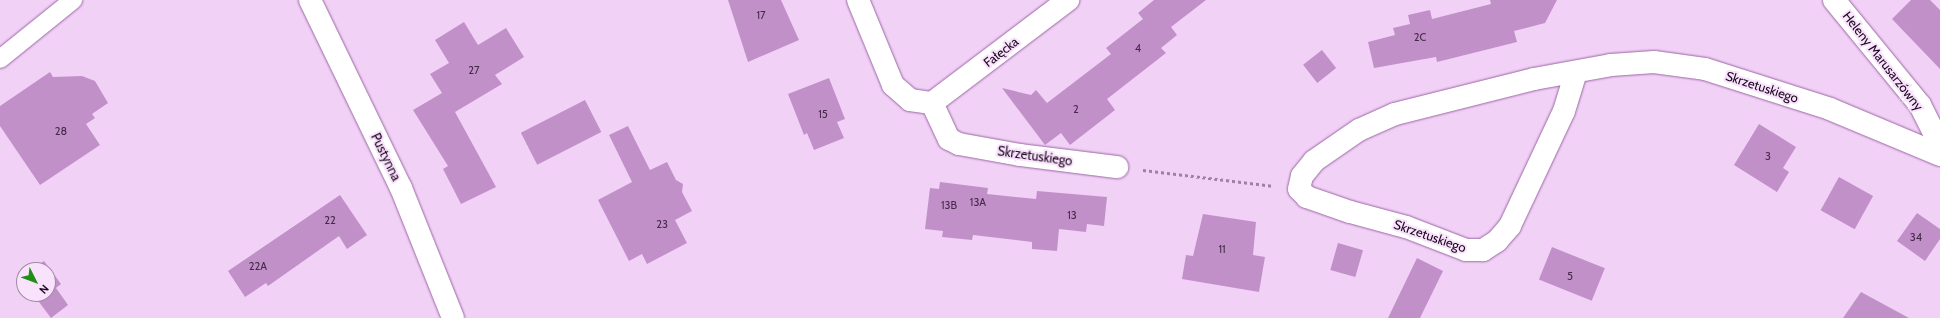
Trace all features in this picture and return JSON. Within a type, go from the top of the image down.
[{"type":"street","name":"Pustynna","points":[[310,0],[401,188],[453,318]]},
{"type":"street","points":[[858,0],[893,85],[910,100],[932,103]]},
{"type":"street","name":"Fałęcka","points":[[932,103],[1068,0]]},
{"type":"street","name":"Heleny Marusarzówny","points":[[1834,0],[1920,105],[1940,145]]},
{"type":"street","name":"Skrzetuskiego","points":[[1576,72],[1564,111],[1510,226],[1497,241],[1483,250],[1466,250],[1406,227],[1350,212],[1307,197],[1299,189],[1302,176],[1314,161],[1359,130],[1395,114],[1576,72],[1611,65],[1654,62],[1705,69],[1830,109],[1940,155]]},
{"type":"street","name":"Skrzetuskiego","points":[[932,103],[943,131],[959,144],[1117,167]]},
{"type":"lane","points":[[0,59],[73,0]]},
{"type":"path","points":[[1117,167],[1299,189]]},
{"type":"building","points":[[728,0],[781,0],[799,40],[748,62]]},
{"type":"building","points":[[1154,0],[1206,0],[1171,27],[1177,35],[1161,48],[1166,53],[1107,99],[1115,110],[1070,145],[1061,133],[1045,145],[1002,88],[1031,95],[1036,90],[1047,103],[1111,54],[1106,48],[1143,19],[1138,13]]},
{"type":"building","points":[[1490,0],[1557,0],[1545,23],[1514,31],[1517,42],[1437,62],[1436,57],[1374,68],[1368,42],[1395,35],[1393,28],[1410,24],[1408,15],[1430,10],[1432,19],[1491,4]]},
{"type":"building","points":[[1911,0],[1930,0],[1940,10],[1940,69],[1892,19]]},
{"type":"building","points":[[464,22],[478,45],[506,28],[524,57],[495,75],[502,84],[455,112],[496,187],[461,204],[443,169],[448,166],[413,110],[442,93],[430,74],[449,63],[435,40]]},
{"type":"building","points":[[1322,50],[1336,68],[1317,83],[1303,65]]},
{"type":"building","points":[[50,72],[53,77],[82,76],[95,81],[108,103],[92,114],[95,118],[86,124],[100,145],[40,185],[0,126],[0,106]]},
{"type":"building","points":[[829,78],[845,119],[837,122],[844,138],[814,150],[807,133],[804,135],[788,94]]},
{"type":"building","points":[[585,100],[601,132],[537,165],[521,133]]},
{"type":"building","points":[[1759,124],[1796,147],[1783,168],[1789,172],[1777,192],[1734,165]]},
{"type":"building","points":[[628,126],[650,170],[667,162],[676,180],[683,184],[682,192],[692,211],[675,220],[687,243],[647,264],[642,254],[629,261],[598,200],[632,182],[609,135]]},
{"type":"building","points":[[1839,177],[1873,196],[1855,229],[1821,210]]},
{"type":"building","points":[[940,182],[988,188],[987,194],[1036,199],[1037,191],[1107,197],[1104,226],[1087,224],[1086,232],[1059,229],[1057,251],[1032,249],[1032,242],[973,235],[972,240],[942,237],[943,231],[925,229],[930,188],[939,189]]},
{"type":"building","points":[[340,195],[367,235],[347,249],[339,236],[268,286],[266,283],[245,297],[228,271]]},
{"type":"building","points":[[1917,213],[1940,229],[1940,239],[1925,261],[1897,241]]},
{"type":"building","points":[[1203,214],[1256,222],[1253,255],[1265,257],[1259,292],[1182,279],[1186,255],[1193,256]]},
{"type":"building","points":[[1338,243],[1363,250],[1355,277],[1330,270]]},
{"type":"building","points":[[1552,247],[1605,268],[1592,301],[1539,279]]},
{"type":"building","points":[[1417,258],[1443,271],[1420,318],[1388,318]]},
{"type":"building","points":[[56,277],[61,284],[56,288]]},
{"type":"building","points":[[56,288],[68,305],[51,318],[39,302],[56,302]]},
{"type":"building","points":[[1861,292],[1909,318],[1843,318]]}]
